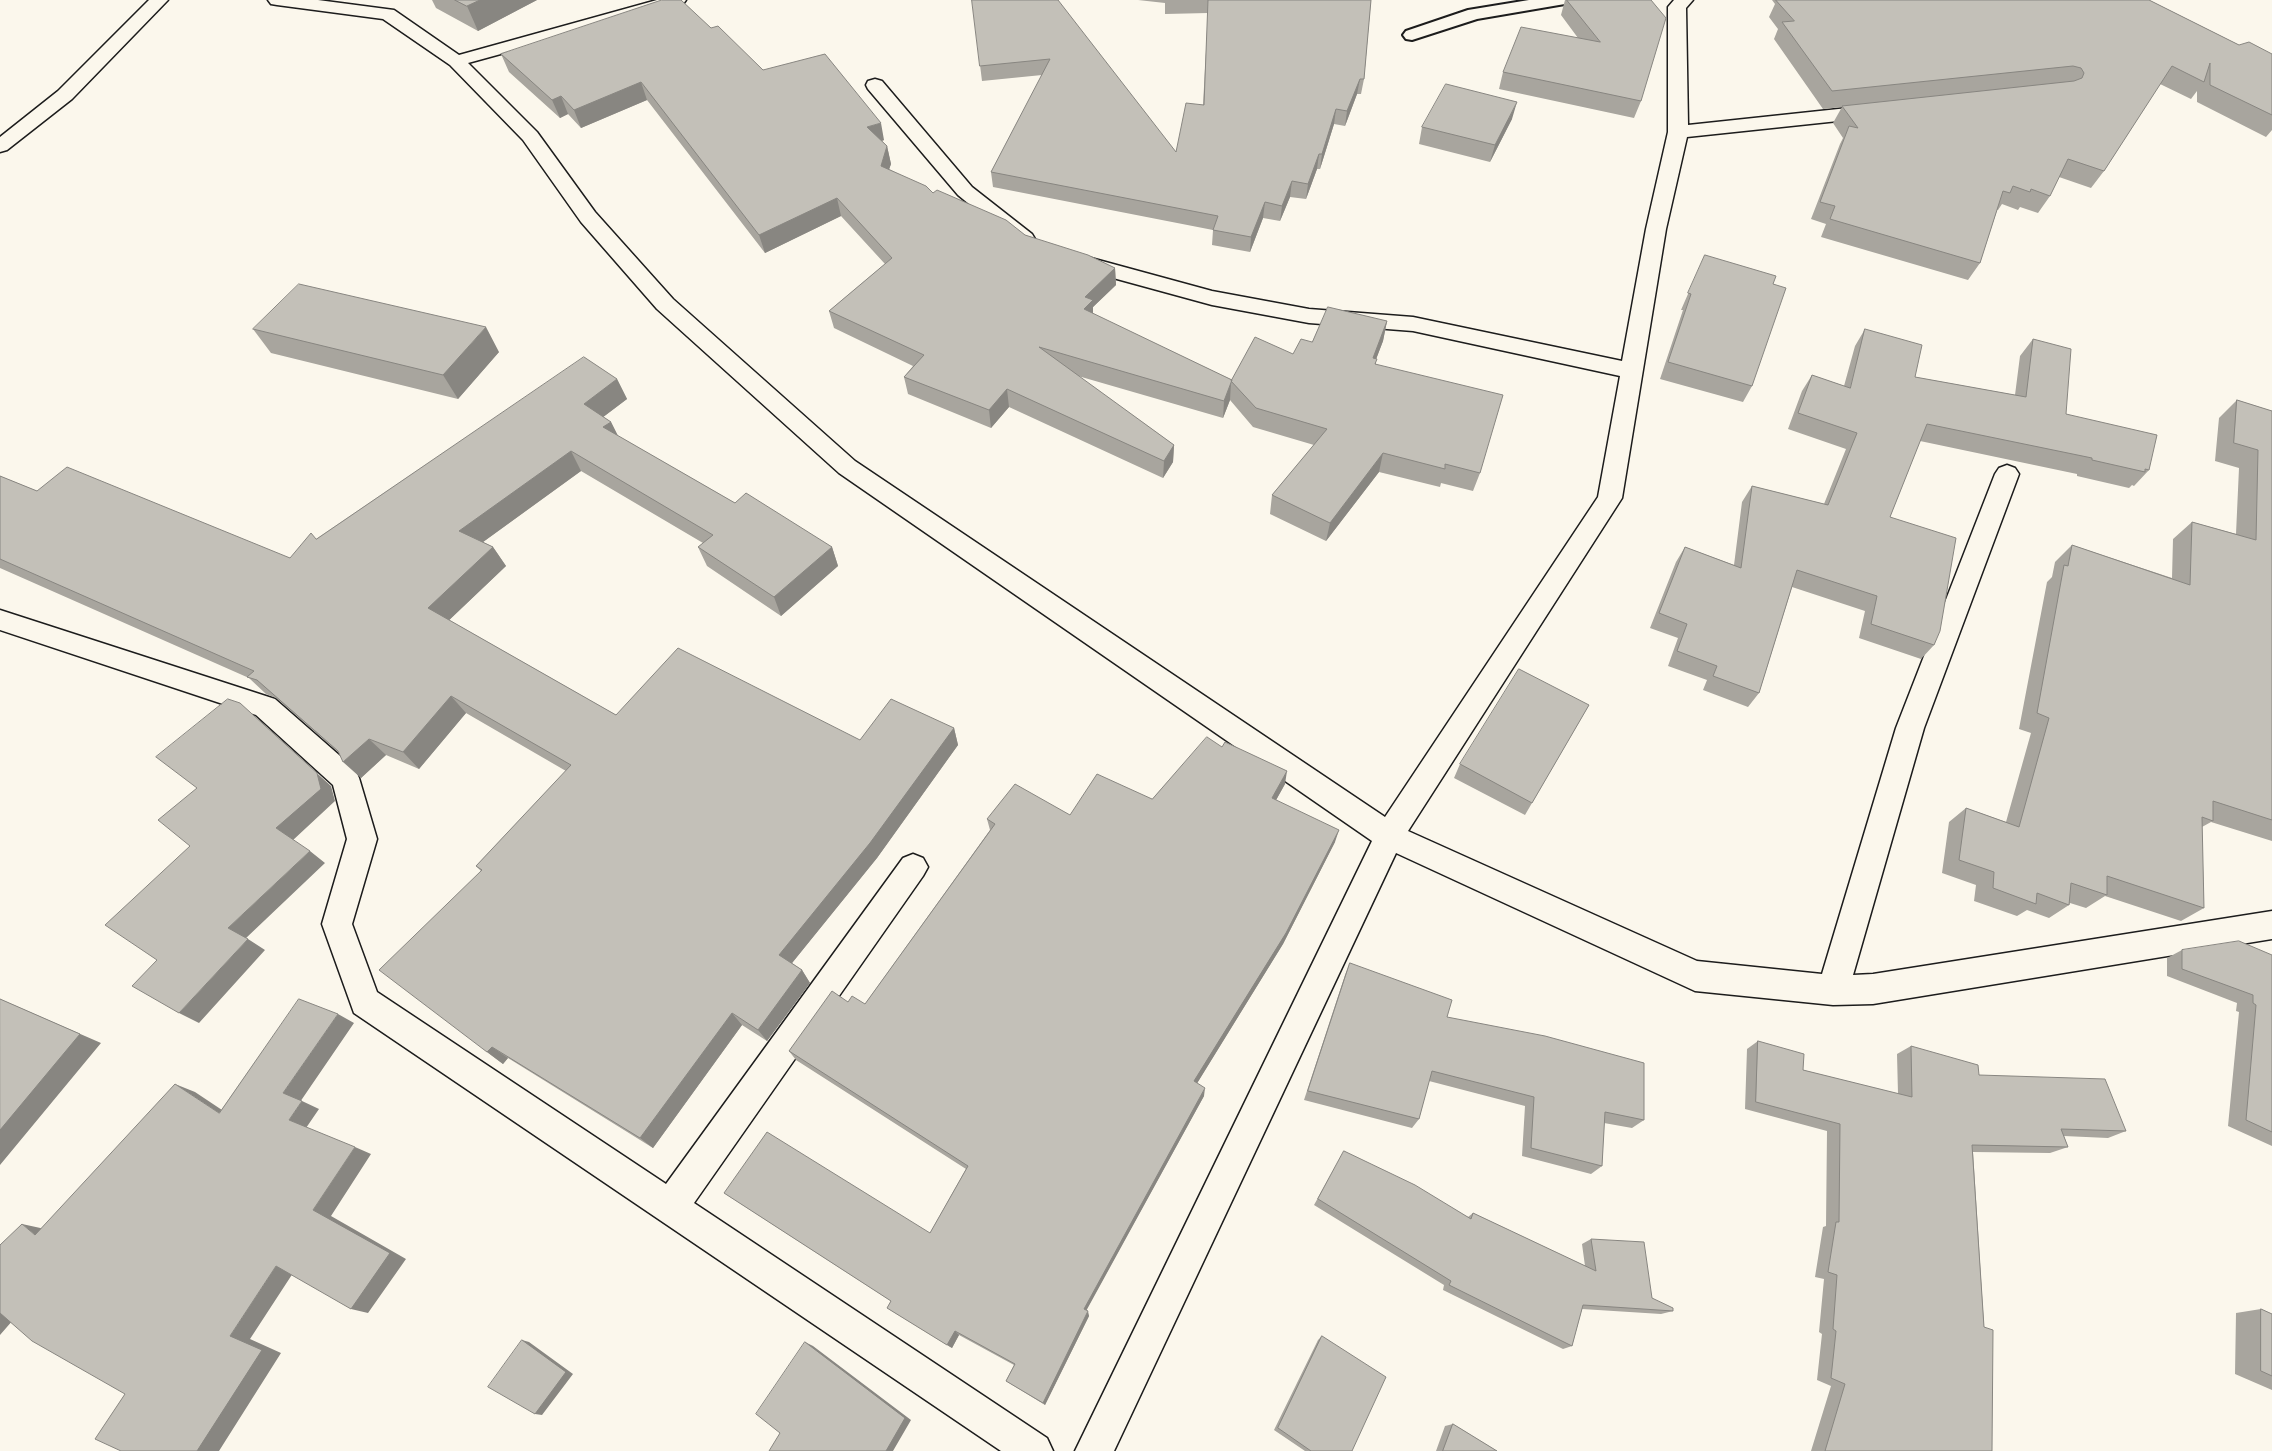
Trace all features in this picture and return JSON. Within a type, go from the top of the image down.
[{"type":"street","points":[[0,146],[65,95],[160,0]]},
{"type":"street","points":[[277,0],[388,14],[456,61],[530,136],[588,217],[665,304],[847,468],[1389,836],[1695,976],[1832,990],[1873,989],[2272,924]]},
{"type":"street","points":[[456,61],[677,0]]},
{"type":"street","points":[[1094,1451],[1389,836],[1610,498],[1656,229],[1678,132],[1677,7],[1684,0]]},
{"type":"street","points":[[875,85],[966,191],[1034,246],[1212,298],[1309,316],[1413,324],[1632,371]]},
{"type":"street","points":[[1678,132],[1894,109]]},
{"type":"street","points":[[1832,990],[1910,728],[2007,474]]},
{"type":"street","points":[[0,620],[265,707],[345,778],[362,839],[337,924],[365,1002],[1034,1451]]},
{"type":"street","points":[[671,1207],[913,867]]},
{"type":"lane","points":[[1412,35],[1474,14],[1559,0]]},
{"type":"building","points":[[455,0],[480,0],[467,6]]},
{"type":"building","points":[[662,0],[681,0],[711,28],[718,26],[763,70],[825,54],[881,123],[867,127],[887,146],[881,166],[926,186],[933,193],[937,190],[1006,220],[1025,235],[1088,255],[1115,268],[1085,297],[1093,300],[1084,309],[1232,380],[1224,401],[1039,347],[1174,445],[1164,461],[1007,389],[989,410],[904,377],[924,355],[829,311],[892,258],[837,198],[759,235],[641,82],[574,110],[561,96],[552,100],[501,54]]},
{"type":"building","points":[[972,0],[1058,0],[1176,152],[1186,103],[1204,105],[1208,0],[1371,0],[1364,79],[1360,79],[1347,111],[1336,109],[1322,154],[1319,154],[1308,184],[1292,181],[1282,206],[1265,202],[1251,237],[1213,230],[1218,216],[991,172],[1050,59],[980,66]]},
{"type":"building","points":[[1567,0],[1651,0],[1666,18],[1641,101],[1503,72],[1521,27],[1600,42]]},
{"type":"building","points":[[1776,0],[2149,0],[2239,45],[2249,42],[2272,54],[2272,115],[2210,85],[2210,63],[2204,82],[2172,66],[2104,171],[2068,159],[2050,196],[2031,189],[2030,192],[2013,186],[2010,193],[2003,191],[1980,263],[1830,219],[1835,206],[1820,202],[1849,126],[1858,128],[1842,106],[2074,81],[2082,78],[2084,73],[2081,68],[2073,66],[1832,91],[1782,22],[1794,21]]},
{"type":"building","points":[[1446,84],[1517,102],[1495,145],[1422,127]]},
{"type":"building","points":[[1705,255],[1776,276],[1773,284],[1786,288],[1752,386],[1668,362],[1691,294],[1688,293]]},
{"type":"building","points":[[299,284],[486,327],[443,375],[253,329]]},
{"type":"building","points":[[1328,307],[1387,321],[1373,358],[1377,359],[1375,364],[1503,395],[1480,473],[1445,464],[1445,469],[1383,453],[1330,523],[1272,495],[1327,429],[1256,408],[1231,381],[1255,337],[1293,354],[1301,339],[1312,342]]},
{"type":"building","points":[[1865,329],[1922,345],[1915,377],[2026,397],[2033,339],[2071,349],[2066,414],[2157,435],[2149,470],[2145,469],[2145,472],[2092,460],[2092,458],[1927,424],[1890,517],[1956,538],[1940,631],[1934,645],[1871,624],[1877,596],[1797,570],[1759,693],[1713,676],[1717,666],[1677,651],[1687,624],[1659,613],[1685,547],[1741,568],[1752,486],[1828,505],[1857,433],[1798,413],[1812,375],[1850,388]]},
{"type":"building","points":[[584,357],[617,379],[584,404],[611,422],[603,427],[735,503],[746,493],[832,547],[774,597],[698,547],[713,535],[571,451],[459,531],[493,547],[428,608],[616,715],[678,648],[860,740],[891,699],[954,728],[870,843],[779,955],[802,970],[758,1030],[732,1013],[640,1138],[492,1047],[487,1052],[379,970],[482,870],[476,866],[571,765],[451,696],[403,752],[369,739],[343,762],[338,751],[257,680],[247,677],[254,671],[0,559],[0,476],[37,491],[67,467],[290,558],[311,533],[316,539]]},
{"type":"building","points":[[2237,400],[2272,411],[2272,820],[2213,801],[2213,821],[2202,817],[2204,908],[2107,876],[2107,895],[2071,883],[2069,905],[2037,893],[2036,904],[1993,888],[1994,872],[1959,860],[1966,808],[2019,827],[2049,718],[2037,713],[2064,565],[2068,566],[2072,545],[2190,585],[2192,522],[2256,540],[2258,450],[2234,443]]},
{"type":"building","points":[[1519,669],[1589,705],[1532,803],[1460,764]]},
{"type":"building","points":[[228,699],[240,703],[317,773],[321,789],[276,828],[310,851],[228,928],[248,939],[179,1013],[132,986],[157,960],[105,925],[190,846],[158,820],[197,788],[156,757]]},
{"type":"building","points":[[1207,737],[1222,747],[1225,742],[1287,771],[1272,798],[1339,830],[1286,933],[1194,1081],[1205,1088],[1084,1309],[1088,1311],[1043,1403],[1006,1381],[1015,1364],[955,1331],[947,1345],[887,1308],[891,1301],[724,1193],[767,1132],[930,1233],[968,1166],[789,1051],[832,991],[848,1002],[852,996],[865,1004],[995,824],[987,819],[1015,784],[1070,815],[1097,774],[1152,799]]},
{"type":"building","points":[[2239,941],[2272,955],[2272,1132],[2246,1120],[2256,1005],[2253,1003],[2253,995],[2182,969],[2182,950]]},
{"type":"building","points":[[1350,963],[1452,1000],[1447,1017],[1545,1036],[1644,1063],[1644,1120],[1605,1112],[1602,1166],[1531,1148],[1534,1097],[1432,1071],[1419,1119],[1308,1091]]},
{"type":"building","points":[[0,999],[80,1034],[0,1130]]},
{"type":"building","points":[[299,999],[338,1014],[283,1093],[302,1101],[289,1120],[355,1147],[313,1210],[390,1253],[351,1309],[276,1266],[230,1336],[262,1350],[197,1451],[121,1451],[95,1439],[125,1394],[32,1341],[0,1313],[0,1245],[22,1224],[35,1235],[175,1084],[219,1113]]},
{"type":"building","points":[[1758,1041],[1804,1054],[1803,1070],[1912,1097],[1911,1046],[1978,1065],[1979,1075],[2105,1079],[2126,1131],[2061,1129],[2068,1147],[1972,1145],[1984,1327],[1993,1330],[1992,1451],[1825,1451],[1845,1384],[1831,1378],[1836,1331],[1833,1329],[1837,1275],[1828,1272],[1836,1222],[1839,1222],[1840,1124],[1756,1102]]},
{"type":"building","points":[[1344,1151],[1415,1185],[1471,1219],[1473,1213],[1596,1271],[1591,1239],[1644,1242],[1652,1298],[1673,1308],[1673,1311],[1583,1305],[1572,1346],[1449,1285],[1451,1281],[1318,1199]]},
{"type":"building","points":[[2261,1309],[2272,1314],[2272,1376],[2261,1371]]},
{"type":"building","points":[[1322,1336],[1386,1377],[1352,1451],[1311,1451],[1278,1428]]},
{"type":"building","points":[[522,1340],[566,1372],[535,1414],[488,1387]]},
{"type":"building","points":[[805,1342],[905,1418],[886,1451],[769,1451],[780,1433],[756,1414]]},
{"type":"building","points":[[1453,1424],[1497,1451],[1443,1451]]}]
